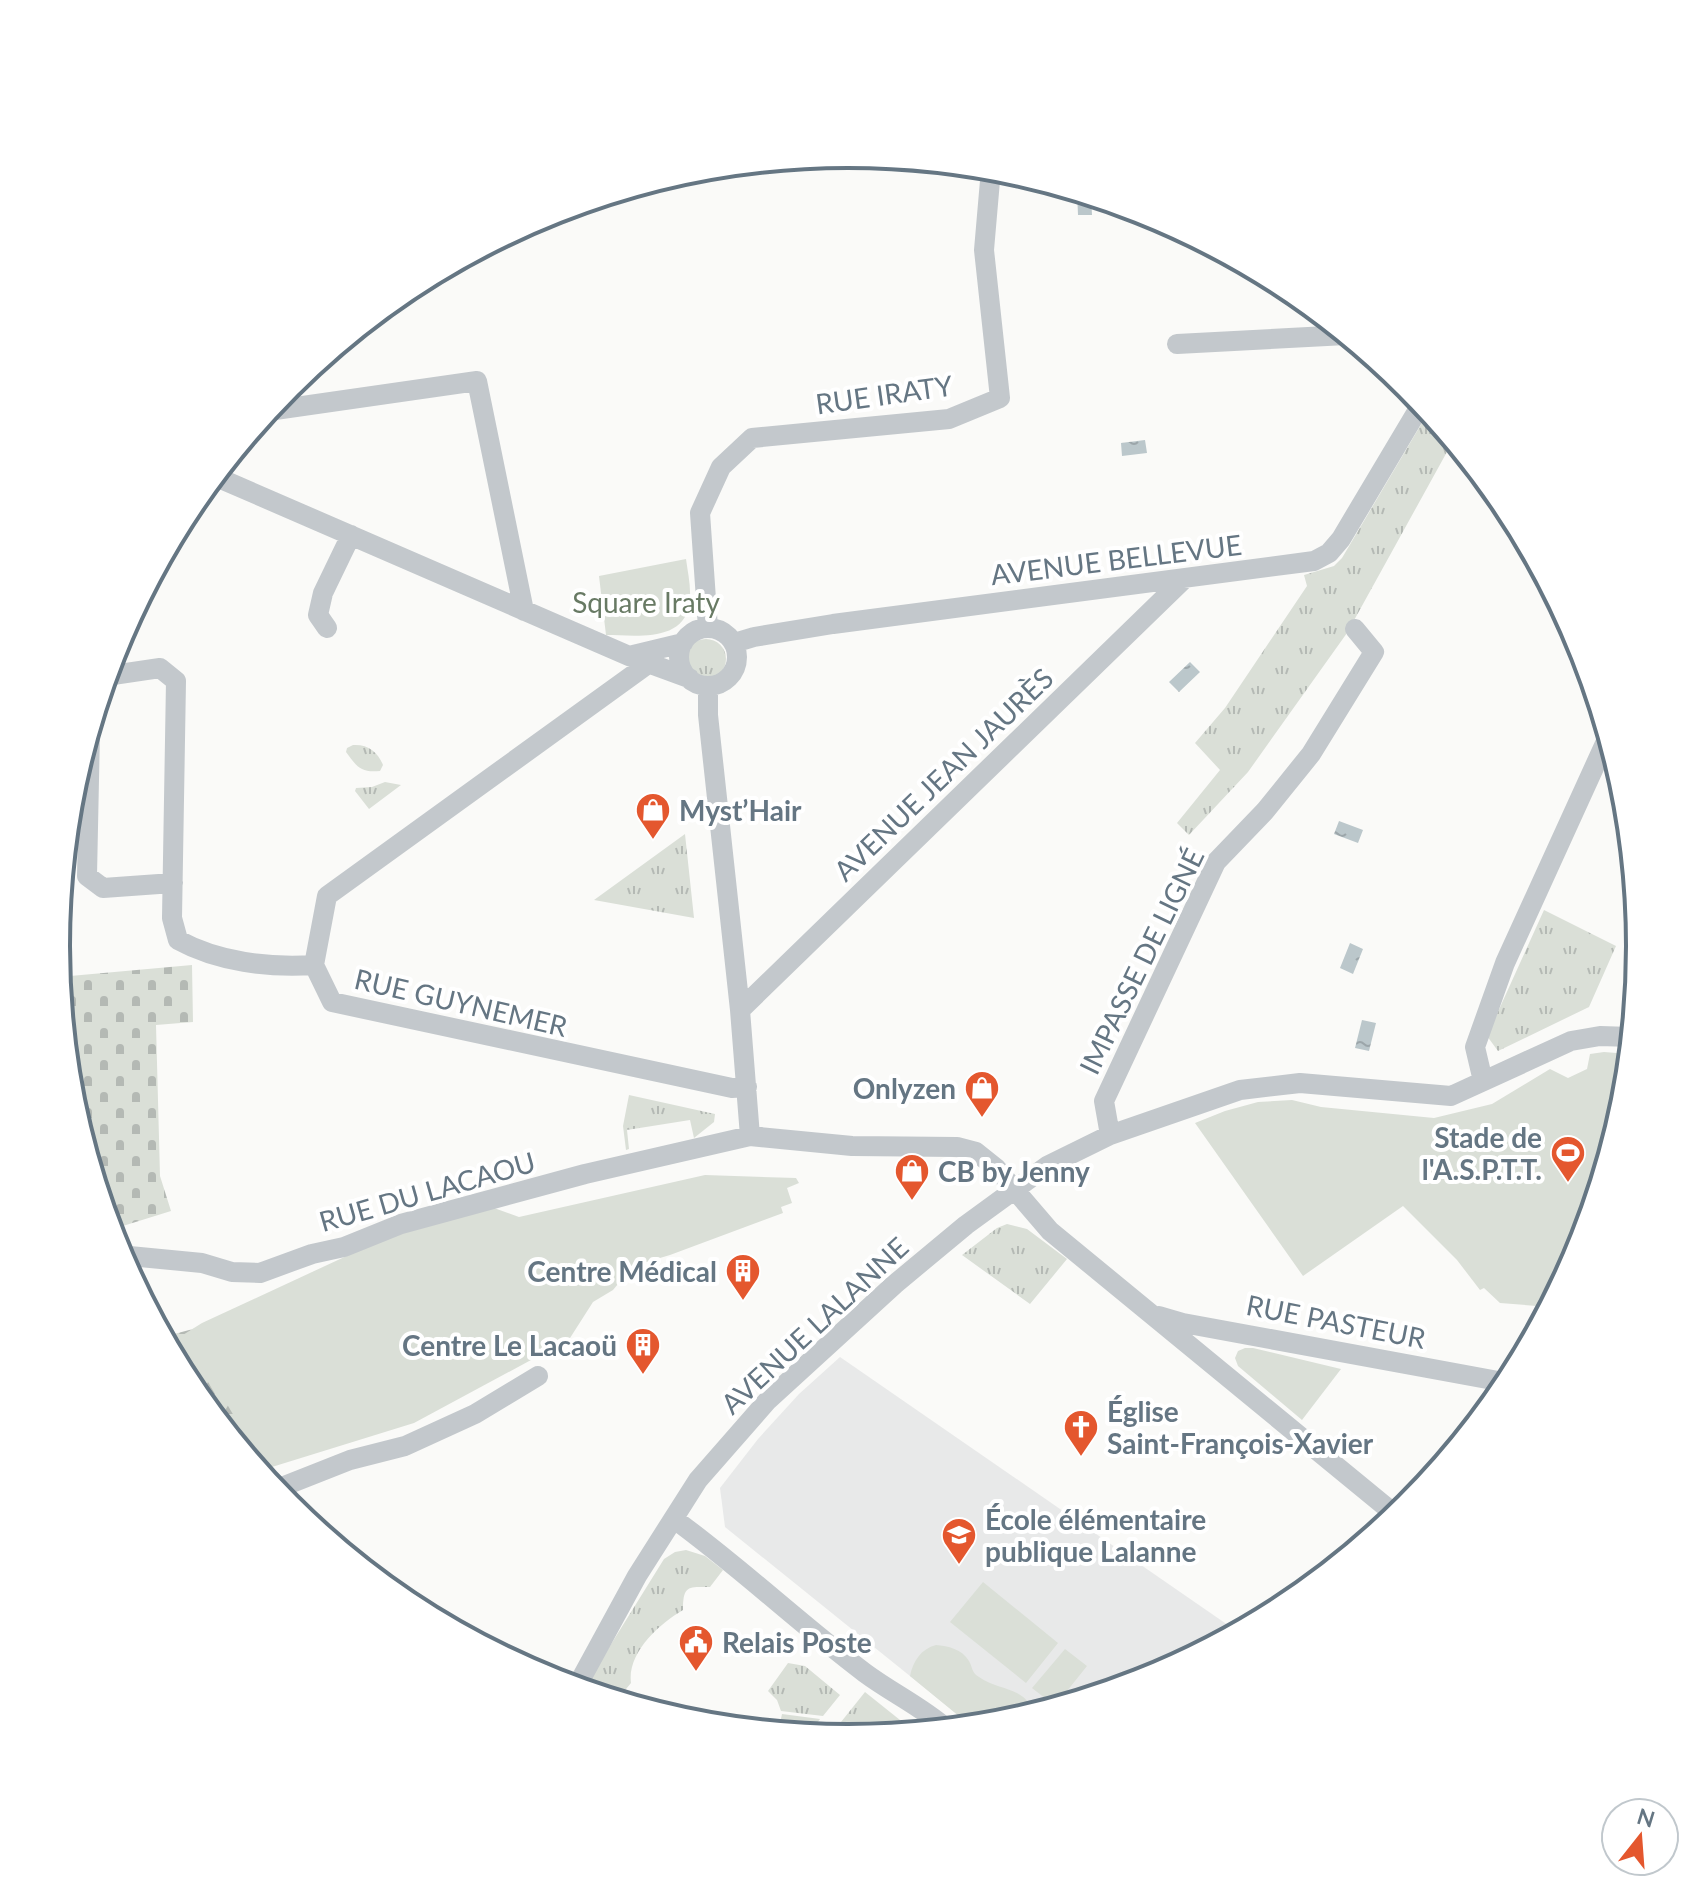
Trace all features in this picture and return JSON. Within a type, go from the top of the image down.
[{"type":"street","name":"RUE IRATY","points":[[708,628],[700,513],[721,467],[752,438],[949,419],[1000,398],[984,250],[990,181]]},
{"type":"street","points":[[1177,344],[1330,336]]},
{"type":"street","points":[[287,408],[477,381],[524,611]]},
{"type":"street","name":"AVENUE BELLEVUE","points":[[734,643],[833,624],[1314,561],[1329,553],[1341,539],[1415,415]]},
{"type":"street","points":[[225,481],[638,660],[699,682],[726,679],[733,672],[737,653],[734,643],[723,632],[708,628],[691,634],[683,643],[679,657],[681,666],[699,682],[708,715],[740,1010],[750,1136]]},
{"type":"street","points":[[327,628],[318,615],[323,593],[351,535]]},
{"type":"street","name":"AVENUE JEAN JAURÈS","points":[[740,1010],[1185,578]]},
{"type":"street","name":"IMPASSE DE LIGNÉ","points":[[1110,1135],[1104,1101],[1216,862],[1265,811],[1311,754],[1374,652],[1355,629]]},
{"type":"street","points":[[119,674],[160,668],[176,681],[172,918],[178,940],[198,951],[279,968],[314,965],[327,896],[638,660],[683,643]]},
{"type":"street","points":[[1483,1081],[1475,1047],[1505,963],[1601,753]]},
{"type":"street","points":[[89,778],[87,876],[103,888],[173,883]]},
{"type":"street","name":"RUE GUYNEMER","points":[[314,965],[332,1002],[732,1088],[747,1087]]},
{"type":"street","name":"AVENUE LALANNE","points":[[582,1677],[637,1576],[698,1480],[768,1400],[895,1284],[1047,1166],[1110,1135],[1240,1090],[1300,1083],[1451,1096],[1571,1041],[1600,1036],[1620,1037]]},
{"type":"street","name":"RUE DU LACAOU","points":[[135,1257],[202,1263],[232,1272],[260,1273],[312,1254],[344,1247],[401,1224],[585,1174],[750,1136],[852,1146],[957,1147],[976,1152],[996,1168],[1050,1231],[1387,1507]]},
{"type":"street","name":"RUE PASTEUR","points":[[1154,1315],[1494,1380]]},
{"type":"street","points":[[287,1485],[350,1460],[405,1446],[475,1414],[538,1376]]},
{"type":"street","points":[[674,1519],[718,1551],[866,1674],[937,1719]]},
{"type":"shaded area","name":"École élémentaire publique Lalanne","points":[[840,1357],[1228,1625],[1146,1665],[1098,1683],[1000,1710],[960,1716],[725,1527],[720,1488],[758,1439],[799,1394]]},
{"type":"green space","points":[[1422,422],[1447,451],[1347,633],[1248,772],[1189,835],[1177,823],[1220,770],[1195,743],[1225,708],[1307,586],[1304,575],[1334,566],[1342,558]]},
{"type":"green space","name":"Square Iraty","points":[[686,559],[690,599],[685,617],[677,626],[643,636],[606,635],[599,576]]},
{"type":"green space","points":[[706,639],[720,645],[726,659],[720,673],[706,679],[692,673],[686,659],[692,645]]},
{"type":"green space","points":[[353,745],[368,747],[375,753],[383,765],[380,771],[364,770],[357,765],[346,752]]},
{"type":"green space","points":[[385,782],[401,785],[369,809],[355,791],[356,788]]},
{"type":"green space","points":[[685,834],[694,918],[594,900]]},
{"type":"green space","points":[[1544,910],[1616,946],[1589,1007],[1498,1051],[1487,1036]]},
{"type":"green space","points":[[192,965],[193,1022],[156,1025],[160,1176],[171,1211],[122,1226],[111,1197],[85,1098],[71,976]]},
{"type":"green space","points":[[1618,1053],[1611,1098],[1585,1197],[1538,1306],[1500,1303],[1484,1288],[1480,1290],[1457,1260],[1403,1206],[1303,1276],[1195,1123],[1258,1102],[1292,1100],[1321,1107],[1434,1118],[1492,1104],[1550,1069],[1568,1078],[1587,1069],[1590,1054]]},
{"type":"green space","points":[[629,1095],[715,1114],[714,1122],[694,1138],[690,1120],[627,1130],[629,1149],[626,1150],[623,1126]]},
{"type":"green space","points":[[705,1175],[796,1178],[799,1183],[787,1188],[792,1203],[781,1207],[783,1213],[633,1266],[613,1290],[593,1302],[563,1349],[531,1360],[414,1423],[271,1467],[246,1438],[208,1372],[187,1356],[176,1339],[202,1323],[366,1247],[427,1224],[494,1208],[519,1217]]},
{"type":"green space","points":[[1007,1224],[1027,1229],[1067,1259],[1030,1304],[962,1255]]},
{"type":"green space","points":[[234,1318],[273,1424],[249,1442],[201,1379],[174,1334]]},
{"type":"green space","points":[[1245,1348],[1341,1369],[1302,1420],[1238,1366],[1235,1358],[1238,1351]]},
{"type":"green space","points":[[686,1550],[705,1556],[723,1570],[710,1587],[688,1589],[683,1610],[646,1640],[634,1661],[631,1683],[624,1691],[590,1680],[664,1559]]},
{"type":"green space","points":[[983,1582],[1058,1643],[1026,1683],[950,1622]]},
{"type":"green space","points":[[936,1645],[959,1651],[976,1675],[1017,1693],[1029,1703],[959,1716],[910,1676],[918,1656]]},
{"type":"green space","points":[[1065,1649],[1087,1666],[1065,1693],[1046,1699],[1032,1688]]},
{"type":"green space","points":[[788,1663],[805,1666],[840,1695],[823,1716],[781,1711],[777,1700],[768,1691]]},
{"type":"green space","points":[[865,1692],[903,1723],[848,1724],[840,1724]]},
{"type":"green space","points":[[782,1714],[820,1719],[817,1723],[780,1721]]},
{"type":"water","points":[[1078,204],[1092,208],[1092,215],[1078,215]]},
{"type":"water","points":[[1145,440],[1147,453],[1122,456],[1121,443]]},
{"type":"water","points":[[1190,662],[1200,672],[1179,692],[1169,682]]},
{"type":"water","points":[[1339,821],[1363,830],[1358,843],[1334,834]]},
{"type":"water","points":[[1350,943],[1363,949],[1353,974],[1340,968]]},
{"type":"water","points":[[1362,1020],[1376,1023],[1369,1051],[1355,1048]]},
{"type":"place","name":"Myst’Hair","points":[[653,841]]},
{"type":"place","name":"Onlyzen","points":[[982,1119]]},
{"type":"place","name":"Stade de l'A.S.P.T.T.","points":[[1568,1184]]},
{"type":"place","name":"CB by Jenny","points":[[912,1202]]},
{"type":"place","name":"Centre Médical","points":[[743,1302]]},
{"type":"place","name":"Centre Le Lacaoü","points":[[643,1376]]},
{"type":"place","name":"Église Saint-François-Xavier","points":[[1081,1458]]},
{"type":"place","name":"École élémentaire publique Lalanne","points":[[959,1566]]},
{"type":"place","name":"Relais Poste","points":[[696,1673]]}]
